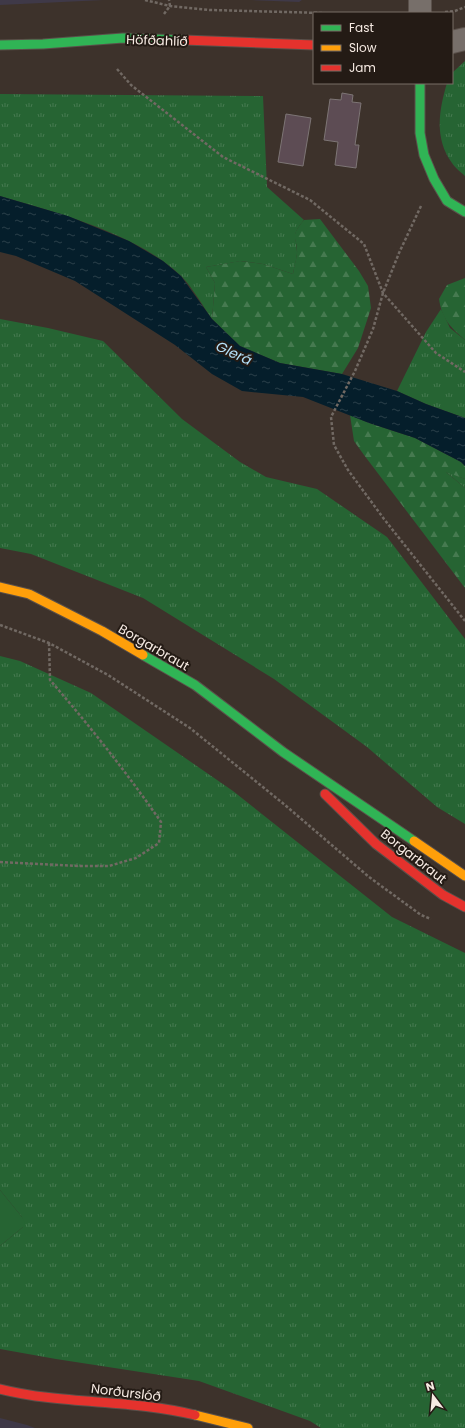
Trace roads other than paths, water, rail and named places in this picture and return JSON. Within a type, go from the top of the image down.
[{"type":"street","points":[[420,0],[420,12]]},
{"type":"street","name":"Höfðahlíð","points":[[0,46],[123,38],[313,45]]},
{"type":"street","points":[[453,42],[465,39]]},
{"type":"street","points":[[420,84],[420,133],[424,155],[434,179],[447,201],[465,212]]},
{"type":"street","name":"Borgarbraut","points":[[0,587],[29,594],[102,631],[195,685],[283,752],[465,876]]},
{"type":"street","name":"Borgarbraut","points":[[283,752],[376,844],[443,895],[465,907]]},
{"type":"street","name":"Norðurslóð","points":[[0,1389],[24,1395],[121,1403],[180,1412],[248,1428]]},
{"type":"water","name":"Glerá","points":[[0,196],[68,216],[129,241],[163,261],[181,276],[212,319],[240,346],[280,363],[342,374],[397,391],[426,404],[465,418],[465,466],[461,462],[415,438],[369,423],[303,397],[242,391],[212,374],[175,345],[75,281],[16,256],[0,252]]}]
